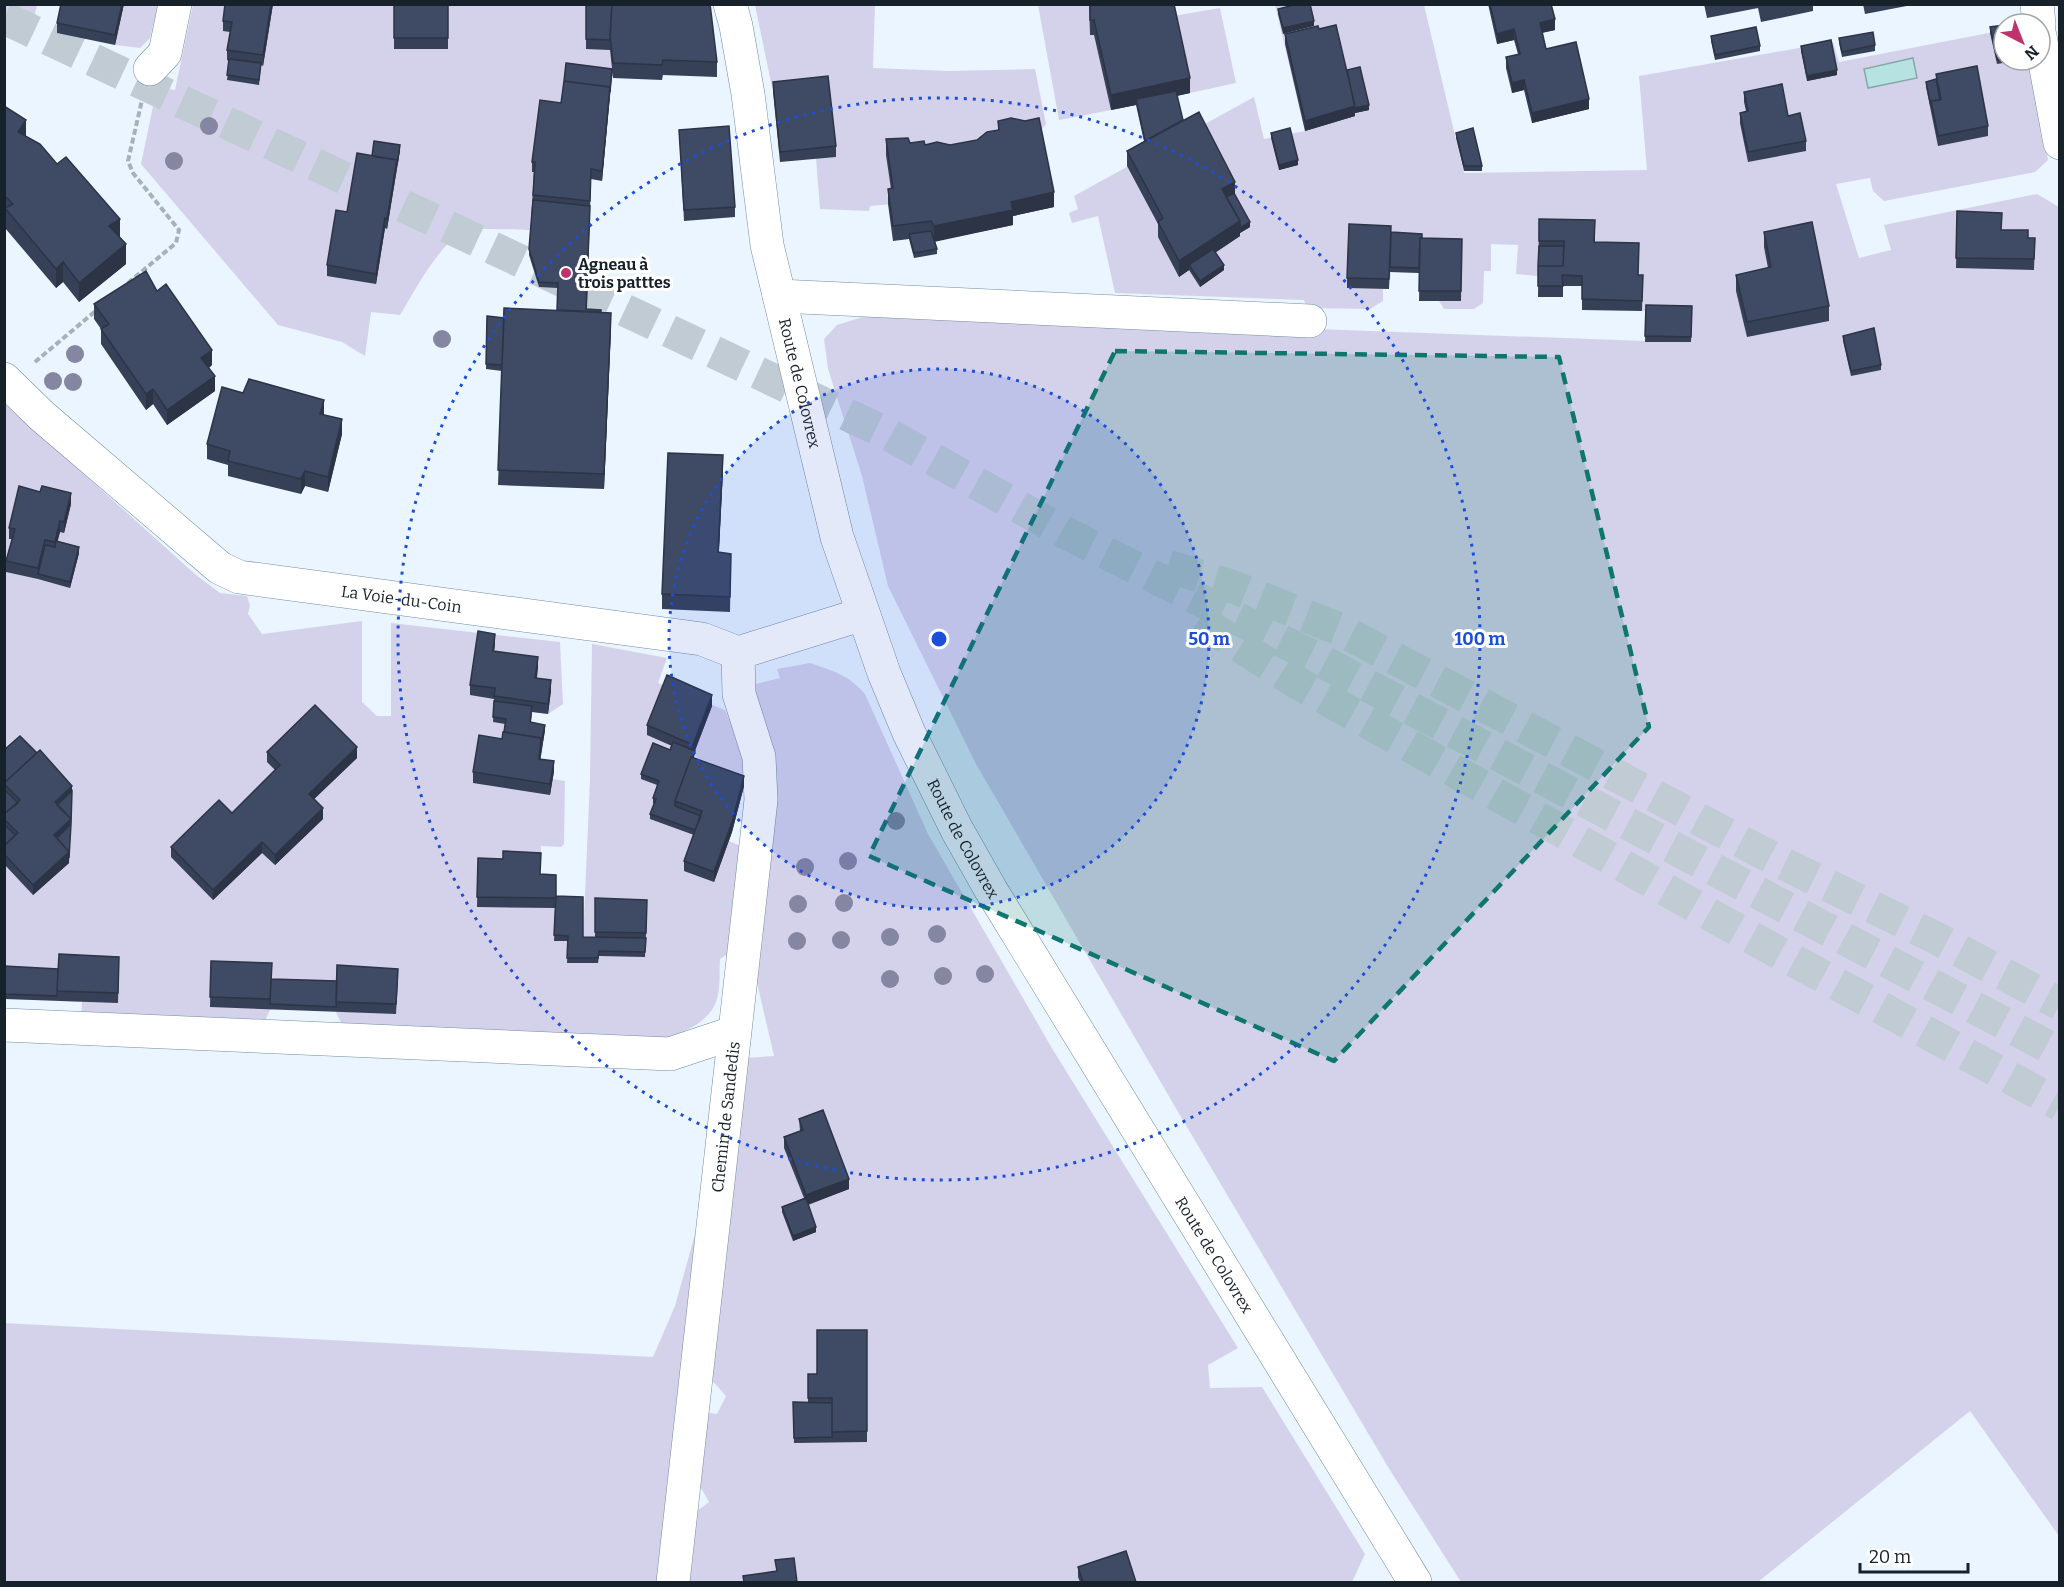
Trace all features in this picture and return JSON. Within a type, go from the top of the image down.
[{"type":"street","points":[[150,69],[165,53],[176,4]]},
{"type":"street","name":"Route de Colovrex","points":[[730,4],[748,94],[765,234],[837,537],[884,673],[905,723],[929,777],[957,830],[1054,994],[1416,1582]]},
{"type":"street","points":[[2047,72],[2060,143]]},
{"type":"street","points":[[779,296],[1310,321]]},
{"type":"street","name":"La Voie-du-Coin","points":[[8,382],[42,416],[220,568],[239,577],[702,639],[738,653]]},
{"type":"street","points":[[738,653],[863,614]]},
{"type":"street","name":"Chemin de Sandedis","points":[[673,1582],[761,800],[759,757],[739,694],[738,653]]},
{"type":"street","points":[[4,1026],[670,1054],[733,1034]]},
{"type":"path","points":[[124,286],[176,243],[178,230],[133,173],[128,162],[150,69]]},
{"type":"path","points":[[8,382],[107,301]]},
{"type":"highlighted area","points":[[1115,351],[1559,357],[1649,727],[1334,1061],[869,856]]},
{"type":"shaded area","points":[[4,5],[37,5],[32,27],[5,22]]},
{"type":"shaded area","points":[[124,5],[158,5],[150,38],[140,48],[115,45]]},
{"type":"shaded area","points":[[193,5],[587,5],[610,50],[612,75],[566,69],[561,114],[535,172],[531,230],[470,230],[456,237],[428,268],[400,315],[371,312],[365,356],[342,342],[278,325],[141,164],[157,87],[175,90]]},
{"type":"shaded area","points":[[755,5],[875,5],[873,68],[949,71],[1035,69],[1046,124],[1039,133],[893,204],[870,206],[869,211],[820,209],[816,158],[836,157],[828,86],[773,92]]},
{"type":"shaded area","points":[[1038,5],[1089,5],[1090,35],[1094,35],[1111,110],[1059,120]]},
{"type":"shaded area","points":[[1275,5],[1424,5],[1464,173],[1647,170],[1639,76],[1833,42],[1839,62],[1992,32],[1992,72],[2031,72],[2048,160],[2035,172],[1884,201],[1873,191],[1870,178],[1836,184],[1859,258],[1891,250],[1884,225],[2037,194],[2059,207],[2059,1536],[1970,1411],[1758,1582],[1461,1582],[1388,1467],[976,764],[888,586],[862,476],[828,369],[824,339],[837,325],[875,313],[1645,341],[1646,311],[1642,311],[1643,285],[1594,252],[1595,231],[1538,276],[1516,274],[1518,245],[1491,244],[1491,271],[1484,271],[1483,303],[1474,309],[1444,309],[1439,301],[1419,301],[1419,273],[1391,272],[1389,289],[1383,289],[1383,301],[1370,309],[1307,308],[1304,300],[1115,293],[1098,216],[1072,223],[1069,213],[1078,209],[1074,196],[1254,97],[1264,139],[1305,131]]},
{"type":"shaded area","points":[[1220,8],[1236,83],[1190,93],[1173,16]]},
{"type":"shaded area","points":[[1913,58],[1917,78],[1868,88],[1864,69]]},
{"type":"shaded area","points":[[4,402],[196,575],[220,593],[247,596],[250,605],[248,614],[262,634],[362,621],[362,702],[377,716],[391,716],[391,623],[560,642],[563,704],[548,714],[532,712],[530,727],[545,730],[539,769],[554,771],[553,779],[565,781],[564,844],[561,847],[541,846],[540,884],[556,886],[554,940],[583,941],[590,779],[592,644],[667,658],[658,683],[725,710],[749,768],[744,786],[691,767],[694,754],[653,803],[732,832],[729,841],[746,848],[736,948],[720,959],[718,997],[706,1017],[690,1028],[655,1043],[344,1029],[336,1012],[337,986],[270,1010],[263,1025],[81,1020],[82,1002],[57,1001],[58,975],[5,972]]},
{"type":"shaded area","points":[[810,663],[847,678],[865,694],[928,834],[1053,1050],[1238,1348],[1208,1365],[1210,1388],[1262,1387],[1365,1554],[1352,1582],[685,1582],[693,1514],[709,1502],[696,1479],[704,1412],[717,1414],[726,1396],[708,1376],[744,1058],[774,1056],[755,974],[752,685],[780,678],[777,669]]},
{"type":"shaded area","points":[[696,1231],[657,1582],[5,1582],[4,1323],[653,1357],[675,1306]]},
{"type":"building","points":[[61,4],[122,4],[115,35],[57,23]]},
{"type":"building","points":[[225,4],[271,4],[263,55],[227,50],[232,22],[223,21]]},
{"type":"building","points":[[394,4],[448,4],[448,38],[394,38]]},
{"type":"building","points":[[586,4],[612,4],[610,40],[586,39]]},
{"type":"building","points":[[612,4],[710,4],[717,62],[663,60],[662,65],[613,63],[610,35]]},
{"type":"building","points":[[1090,4],[1174,4],[1190,78],[1111,95],[1094,20],[1090,20]]},
{"type":"building","points":[[1298,4],[1310,4],[1314,21],[1283,28],[1278,9]]},
{"type":"building","points":[[1490,4],[1551,4],[1555,19],[1540,23],[1546,49],[1576,42],[1589,99],[1532,113],[1524,80],[1512,83],[1506,57],[1520,54],[1514,29],[1497,34]]},
{"type":"building","points":[[1336,25],[1355,106],[1305,121],[1285,34],[1318,26],[1319,29]]},
{"type":"building","points":[[1756,27],[1760,46],[1715,55],[1711,36]]},
{"type":"building","points":[[1873,32],[1875,45],[1842,52],[1839,38]]},
{"type":"building","points":[[1831,40],[1837,70],[1807,76],[1801,46]]},
{"type":"building","points":[[229,59],[261,63],[259,80],[227,75]]},
{"type":"building","points":[[566,63],[612,69],[610,92],[610,87],[564,81]]},
{"type":"building","points":[[1977,66],[1988,126],[1938,136],[1931,101],[1941,99],[1936,74]]},
{"type":"building","points":[[1360,67],[1369,105],[1355,108],[1347,70]]},
{"type":"building","points":[[828,76],[836,146],[780,152],[773,82]]},
{"type":"building","points":[[1936,79],[1940,100],[1931,101],[1931,106],[1926,82]]},
{"type":"building","points":[[564,81],[610,87],[602,171],[591,169],[590,201],[533,195],[535,162],[532,162],[540,100],[561,103]]},
{"type":"building","points":[[1782,84],[1788,116],[1800,113],[1806,141],[1748,152],[1740,113],[1748,111],[1744,92]]},
{"type":"building","points":[[1176,91],[1183,120],[1145,141],[1136,99]]},
{"type":"building","points":[[4,106],[26,120],[18,132],[40,144],[57,164],[66,157],[120,219],[109,226],[126,244],[79,283],[63,262],[56,269],[5,208],[13,204],[4,195]]},
{"type":"building","points":[[1199,112],[1235,182],[1222,189],[1240,221],[1179,261],[1158,222],[1163,218],[1127,151]]},
{"type":"building","points":[[1011,118],[1025,121],[1039,118],[1054,192],[1011,202],[1013,210],[934,226],[931,221],[893,226],[888,189],[893,188],[886,139],[908,138],[910,143],[924,141],[925,145],[937,142],[950,145],[977,140],[987,132],[999,130],[998,121]]},
{"type":"building","points":[[729,126],[735,207],[684,210],[679,130]]},
{"type":"building","points":[[1290,128],[1298,160],[1279,165],[1271,133]]},
{"type":"building","points":[[1473,128],[1482,166],[1464,166],[1456,133]]},
{"type":"building","points":[[374,141],[400,145],[397,165],[397,160],[372,156]]},
{"type":"building","points":[[357,153],[397,160],[376,274],[327,265],[336,210],[347,212]]},
{"type":"building","points":[[1234,193],[1250,222],[1240,228],[1240,221],[1226,197]]},
{"type":"building","points":[[533,200],[590,206],[586,309],[601,310],[601,312],[557,310],[558,283],[539,282],[529,249]]},
{"type":"building","points":[[1957,211],[2002,213],[2001,230],[2028,230],[2028,238],[2035,238],[2034,259],[1956,258]]},
{"type":"building","points":[[1539,219],[1595,220],[1594,242],[1639,243],[1638,275],[1643,275],[1642,301],[1582,299],[1582,276],[1562,275],[1563,286],[1538,286],[1538,266],[1563,266],[1564,241],[1539,241]]},
{"type":"building","points":[[1812,222],[1829,306],[1747,322],[1736,275],[1771,267],[1764,232]]},
{"type":"building","points":[[1349,224],[1391,226],[1389,279],[1347,278]]},
{"type":"building","points":[[931,231],[937,249],[914,253],[909,234]]},
{"type":"building","points":[[1391,232],[1422,234],[1419,268],[1390,267]]},
{"type":"building","points":[[1420,238],[1462,239],[1461,291],[1419,291]]},
{"type":"building","points":[[1539,246],[1564,246],[1563,266],[1538,266]]},
{"type":"building","points":[[1213,249],[1224,265],[1200,281],[1189,265]]},
{"type":"building","points":[[146,271],[157,291],[166,284],[212,350],[201,358],[215,376],[167,410],[153,389],[146,394],[101,329],[109,324],[94,304]]},
{"type":"building","points":[[1646,305],[1692,306],[1691,337],[1645,336]]},
{"type":"building","points":[[504,308],[611,313],[604,474],[498,470]]},
{"type":"building","points":[[487,316],[504,318],[502,365],[486,364]]},
{"type":"building","points":[[1874,328],[1881,365],[1851,371],[1843,336]]},
{"type":"building","points":[[249,379],[324,400],[320,414],[342,419],[328,477],[305,471],[301,479],[228,461],[230,451],[207,444],[222,387],[243,393]]},
{"type":"building","points":[[668,453],[723,455],[718,552],[731,554],[730,597],[662,594]]},
{"type":"building","points":[[19,486],[40,492],[42,486],[71,493],[64,522],[60,521],[55,542],[45,540],[38,568],[6,561],[15,529],[9,528]]},
{"type":"building","points":[[56,541],[79,547],[70,582],[38,574],[45,545],[55,547]]},
{"type":"building","points":[[478,631],[495,634],[493,651],[538,657],[535,678],[551,680],[548,704],[494,696],[495,688],[470,685]]},
{"type":"building","points":[[667,675],[712,695],[693,745],[647,725]]},
{"type":"building","points":[[494,701],[532,706],[530,722],[545,725],[541,743],[541,738],[504,732],[506,719],[493,717]]},
{"type":"building","points":[[315,705],[357,747],[309,794],[323,808],[275,855],[262,842],[213,890],[171,847],[219,800],[232,813],[280,765],[267,752]]},
{"type":"building","points":[[503,732],[541,738],[539,759],[554,761],[550,784],[473,772],[479,735],[502,739]]},
{"type":"building","points":[[20,736],[37,753],[4,783],[4,750]]},
{"type":"building","points":[[673,742],[695,751],[675,806],[701,816],[695,830],[650,814],[656,799],[653,798],[659,781],[641,774],[653,743],[670,750]]},
{"type":"building","points":[[40,750],[72,786],[55,802],[71,819],[54,835],[69,852],[33,885],[4,854],[4,846],[18,833],[4,819],[4,814],[20,800],[4,783]]},
{"type":"building","points":[[691,757],[744,776],[732,822],[714,872],[684,861],[702,811],[675,801]]},
{"type":"building","points":[[4,789],[18,803],[4,814]]},
{"type":"building","points":[[72,791],[71,824],[71,819],[57,805]]},
{"type":"building","points":[[4,824],[15,835],[4,846]]},
{"type":"building","points":[[71,824],[69,858],[69,852],[57,838]]},
{"type":"building","points":[[503,851],[541,853],[540,874],[556,875],[556,898],[477,897],[478,858],[503,859]]},
{"type":"building","points":[[556,896],[583,897],[583,937],[646,938],[645,952],[599,951],[598,958],[567,958],[568,936],[554,935]]},
{"type":"building","points":[[595,898],[647,900],[646,933],[595,932]]},
{"type":"building","points":[[59,954],[119,957],[118,993],[57,991]]},
{"type":"building","points":[[211,961],[272,963],[270,999],[210,997]]},
{"type":"building","points":[[337,965],[398,969],[396,1004],[336,1002]]},
{"type":"building","points":[[4,966],[58,969],[57,996],[4,994]]},
{"type":"building","points":[[271,979],[337,981],[336,1007],[270,1004]]},
{"type":"building","points":[[823,1110],[849,1179],[806,1195],[784,1137],[803,1130],[799,1119]]},
{"type":"building","points":[[806,1198],[816,1227],[793,1236],[782,1207]]},
{"type":"building","points":[[817,1330],[867,1330],[867,1431],[832,1432],[832,1398],[808,1398],[808,1374],[817,1374]]},
{"type":"building","points":[[793,1402],[832,1403],[832,1437],[794,1438]]},
{"type":"building","points":[[1126,1551],[1136,1582],[1083,1582],[1078,1567]]},
{"type":"building","points":[[794,1558],[797,1582],[744,1582],[743,1576],[777,1571],[775,1560]]},
{"type":"tunnel","points":[[4,18],[886,433],[1064,532],[1314,657],[2060,1053]]},
{"type":"tunnel","points":[[1168,566],[1231,586],[1339,629],[1774,859],[1936,938],[2060,1004]]},
{"type":"tunnel","points":[[1199,620],[1296,682],[1743,933],[2060,1105]]},
{"type":"place","name":"Agneau à trois patttes","points":[[566,273]]}]
